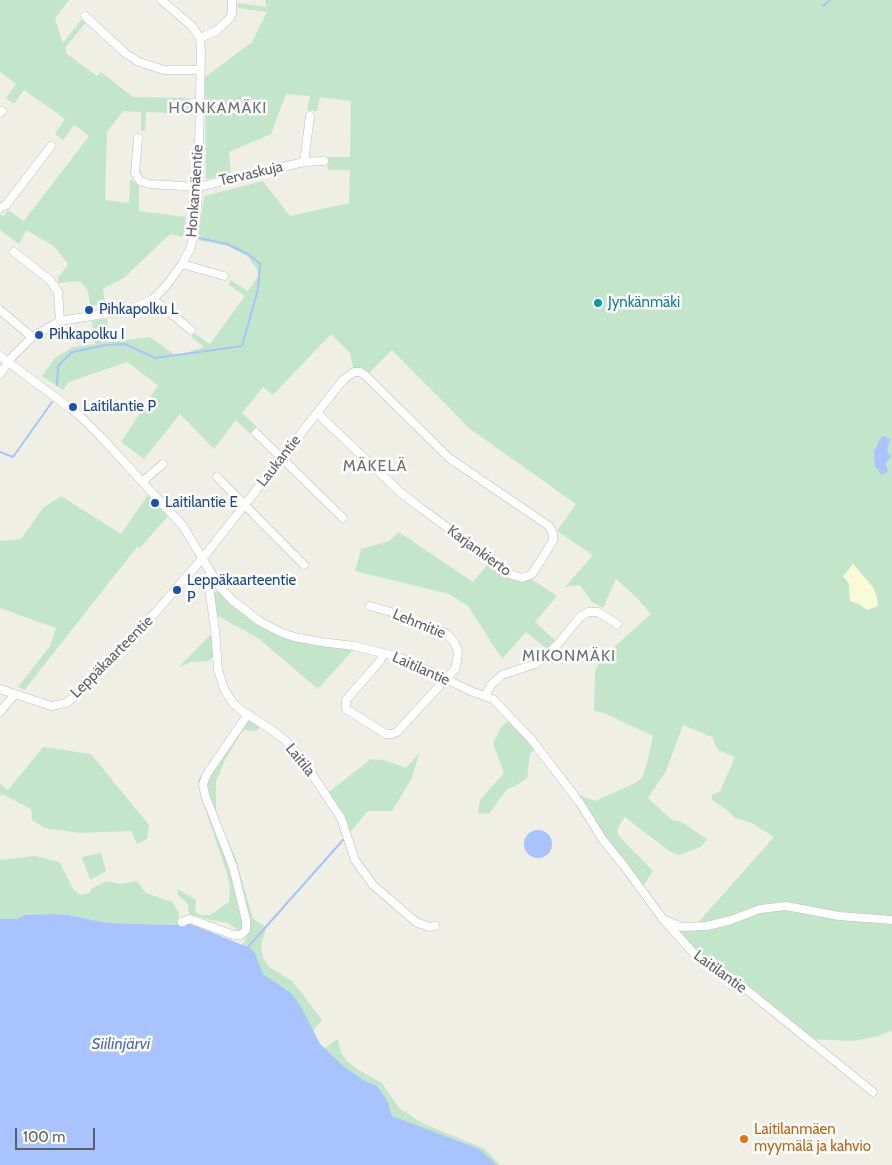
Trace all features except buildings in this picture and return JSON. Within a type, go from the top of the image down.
[{"type":"street","points":[[161,0],[192,26],[200,38],[216,31],[230,18],[232,14],[232,0]]},
{"type":"street","points":[[85,16],[125,53],[139,62],[164,70],[200,70]]},
{"type":"street","name":"Honkamäentie","points":[[0,374],[8,362],[32,337],[60,321],[129,310],[153,299],[166,286],[182,264],[190,249],[195,230],[198,187],[200,38]]},
{"type":"street","name":"Tervaskuja","points":[[304,162],[310,116]]},
{"type":"street","name":"Tervaskuja","points":[[138,138],[135,173],[140,181],[150,184],[198,187],[304,162],[324,161]]},
{"type":"street","points":[[0,208],[6,205],[51,146]]},
{"type":"street","points":[[14,252],[50,280],[58,292],[60,321]]},
{"type":"street","points":[[182,264],[224,276]]},
{"type":"street","points":[[153,299],[191,330]]},
{"type":"street","points":[[0,310],[32,337]]},
{"type":"street","name":"Laitilantie","points":[[0,356],[78,414],[102,437],[183,526],[210,573],[232,600],[259,621],[294,637],[354,646],[399,657],[473,692],[493,699],[531,739],[580,803],[603,840],[663,919],[697,957],[736,982],[873,1092]]},
{"type":"street","name":"Laukantie","points":[[202,558],[343,380],[354,372],[360,372]]},
{"type":"street","name":"Karjankierto","points":[[317,413],[400,492],[418,506],[512,575],[522,578],[532,574],[553,541],[550,526],[449,458],[360,372]]},
{"type":"street","points":[[256,433],[344,518]]},
{"type":"street","points":[[143,481],[163,464]]},
{"type":"street","points":[[217,477],[304,565]]},
{"type":"street","name":"Leppäkaarteentie","points":[[0,689],[51,706],[66,703],[140,630],[202,558]]},
{"type":"street","name":"Laitila","points":[[210,573],[208,579],[218,670],[224,689],[233,703],[285,740],[301,758],[341,818],[356,860],[373,884],[416,922],[429,927],[435,926]]},
{"type":"street","name":"Lehmitie","points":[[370,606],[446,633],[451,637],[458,652],[457,661],[455,669],[445,679]]},
{"type":"street","points":[[486,695],[490,686],[502,675],[535,664],[544,657],[558,644],[580,617],[588,612],[598,612],[617,624]]},
{"type":"street","points":[[383,653],[380,662],[346,700],[346,708],[386,734],[397,732],[445,679]]},
{"type":"street","points":[[0,712],[15,694]]},
{"type":"street","points":[[182,922],[190,919],[234,935],[241,934],[246,930],[246,920],[232,867],[205,795],[203,784],[207,774],[248,714]]},
{"type":"street","points":[[663,919],[682,927],[700,926],[731,920],[768,907],[786,906],[839,916],[892,920]]},
{"type":"shaded area","points":[[0,0],[69,0],[55,19],[63,43],[82,19],[86,22],[65,48],[67,54],[97,76],[101,72],[133,97],[190,98],[189,114],[146,112],[145,131],[141,131],[141,112],[123,111],[107,132],[105,200],[129,203],[130,179],[139,186],[139,211],[186,217],[184,237],[170,234],[125,277],[103,289],[105,304],[90,306],[88,291],[80,281],[58,283],[58,278],[68,264],[54,246],[26,230],[19,244],[0,230],[0,214],[4,216],[8,210],[24,221],[89,136],[74,125],[63,140],[55,134],[65,119],[24,90],[14,104],[6,98],[16,84],[0,72]]},
{"type":"shaded area","points":[[265,0],[892,0],[892,1030],[879,1036],[854,1041],[807,1039],[787,1023],[787,1017],[779,1009],[773,1012],[716,970],[663,919],[694,927],[774,837],[750,822],[735,818],[712,800],[712,795],[720,791],[735,757],[718,750],[712,737],[683,725],[666,771],[648,798],[672,820],[682,822],[707,839],[701,847],[679,855],[669,851],[625,817],[617,829],[618,835],[653,871],[641,889],[571,792],[595,801],[642,778],[653,736],[604,713],[594,711],[595,671],[601,659],[651,614],[616,579],[603,608],[591,601],[580,585],[565,587],[593,555],[557,531],[576,504],[470,429],[392,350],[366,376],[354,372],[350,353],[331,334],[273,395],[263,387],[242,413],[257,427],[250,434],[236,420],[214,449],[180,414],[144,459],[121,442],[158,385],[127,362],[69,382],[63,390],[42,376],[55,358],[73,347],[95,344],[92,321],[107,319],[110,342],[150,337],[176,356],[204,347],[191,337],[194,333],[210,344],[245,296],[228,284],[231,280],[248,291],[260,274],[248,257],[228,246],[198,240],[204,196],[263,181],[290,216],[349,203],[350,170],[328,170],[326,157],[350,157],[351,101],[320,97],[317,111],[307,110],[310,96],[286,94],[271,134],[229,152],[231,175],[206,179],[205,77],[252,42],[267,12],[238,8],[238,3],[266,7]],"holes":[[[853,564],[863,576],[867,610],[859,604],[850,601],[849,584]]]},
{"type":"shaded area","points":[[148,495],[168,516],[140,548],[137,547],[25,690],[18,687],[50,646],[56,628],[0,608],[0,541],[21,539],[43,508],[61,496],[121,534]]},
{"type":"shaded area","points":[[399,532],[473,582],[491,560],[512,575],[528,577],[557,596],[535,622],[555,640],[547,649],[526,632],[502,659],[468,606],[449,594],[355,571],[361,549],[389,541]]},
{"type":"shaded area","points":[[219,592],[230,604],[258,623],[321,645],[353,650],[318,689],[258,638],[216,615],[213,593]]},
{"type":"shaded area","points":[[215,630],[216,652],[209,661],[191,662],[178,668]]},
{"type":"shaded area","points":[[242,711],[261,726],[256,731],[244,730],[226,758],[216,782],[216,809],[221,827],[235,856],[253,919],[266,927],[261,946],[263,958],[269,967],[292,981],[322,1020],[313,1031],[320,1044],[325,1048],[338,1039],[341,1053],[348,1062],[382,1083],[399,1108],[422,1123],[485,1149],[500,1165],[429,1165],[229,961],[247,938],[228,923],[189,914],[188,904],[177,894],[178,889],[196,900],[195,912],[201,915],[210,915],[229,902],[230,888],[227,874],[200,793],[198,780],[242,717]]},
{"type":"shaded area","points":[[509,721],[531,743],[534,750],[530,754],[527,778],[507,789],[489,814],[478,813],[480,800],[504,773],[493,743],[502,726]]},
{"type":"shaded area","points":[[43,747],[91,754],[149,825],[147,839],[137,844],[131,831],[80,833],[44,828],[32,820],[31,809],[2,794],[0,796],[0,784],[8,790]]},
{"type":"shaded area","points":[[419,753],[412,778],[392,811],[368,811],[346,837],[341,818],[325,795],[371,759],[383,760],[406,768]]},
{"type":"shaded area","points":[[101,853],[106,871],[90,880],[82,857]]},
{"type":"shaded area","points":[[34,856],[59,862],[74,890],[81,895],[90,893],[91,889],[106,881],[120,884],[137,881],[146,893],[172,902],[179,913],[178,925],[108,923],[68,915],[52,914],[24,915],[17,919],[0,919],[0,860]]},
{"type":"sand","points":[[853,564],[873,587],[878,606],[867,610],[859,604],[850,601],[849,584],[843,576]]},
{"type":"water","points":[[884,436],[890,439],[887,451],[891,457],[885,463],[887,472],[881,475],[875,467],[874,451]]},
{"type":"water","points":[[538,830],[548,834],[552,844],[548,854],[538,858],[528,854],[524,844],[528,834]]},
{"type":"water","name":"Siilinjärvi","points":[[24,915],[68,915],[108,923],[178,925],[184,927],[188,923],[248,947],[254,951],[263,974],[291,993],[300,1005],[320,1044],[343,1066],[363,1080],[377,1086],[387,1100],[392,1116],[479,1149],[497,1165],[0,1165],[0,919],[17,919]]},
{"type":"waterway","points":[[823,6],[830,0]]},
{"type":"waterway","points":[[57,385],[58,366],[72,352],[106,345],[125,344],[155,358],[242,346],[258,289],[260,264],[250,255],[227,244],[199,238]]},
{"type":"waterway","points":[[0,452],[13,457],[52,402]]},
{"type":"waterway","points":[[248,947],[343,840]]},
{"type":"place","name":"Jynkänmäki","points":[[598,303]]},
{"type":"place","name":"Pihkapolku L","points":[[89,310]]},
{"type":"place","name":"Pihkapolku I","points":[[39,335]]},
{"type":"place","name":"Laitilantie P","points":[[73,407]]},
{"type":"place","name":"Laitilantie E","points":[[155,503]]},
{"type":"place","name":"Leppäkaarteentie P","points":[[177,590]]},
{"type":"place","name":"Laitilanmäen myymälä ja kahvio","points":[[744,1139]]},
{"type":"district","name":"HONKAMÄKI","points":[[218,108]]},
{"type":"district","name":"MÄKELÄ","points":[[375,466]]},
{"type":"district","name":"MIKONMÄKI","points":[[569,656]]}]
